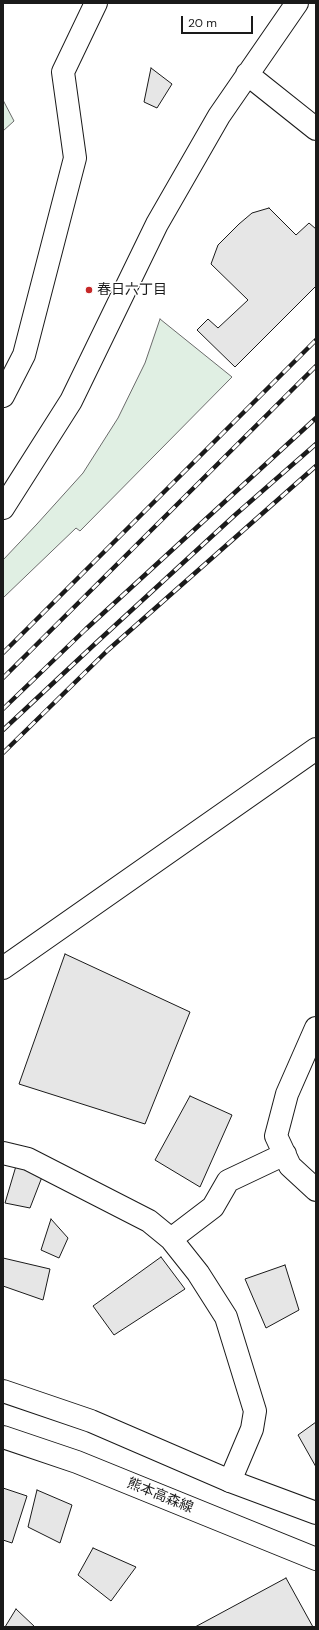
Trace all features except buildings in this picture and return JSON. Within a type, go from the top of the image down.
[{"type":"street","points":[[3,396],[24,355],[75,158],[63,72],[96,3]]},
{"type":"street","points":[[3,508],[71,401],[157,224],[219,116],[297,3]]},
{"type":"street","points":[[247,74],[316,129]]},
{"type":"street","points":[[3,968],[316,749]]},
{"type":"street","points":[[316,1028],[287,1094],[276,1136],[290,1166],[316,1190]]},
{"type":"street","points":[[3,1153],[28,1158],[148,1221],[171,1238],[198,1274],[226,1317],[255,1411],[252,1429],[230,1480]]},
{"type":"street","points":[[171,1238],[213,1207],[228,1181],[285,1154]]},
{"type":"street","points":[[3,1392],[92,1421],[230,1480],[316,1513]]},
{"type":"street","name":"熊本高森線","points":[[3,1437],[77,1462],[316,1559]]},
{"type":"green space","points":[[3,100],[14,121],[3,131]]},
{"type":"green space","points":[[160,319],[232,377],[80,531],[76,528],[3,598],[3,560],[83,473],[118,418],[145,363]]},
{"type":"railway","points":[[3,653],[316,340]]},
{"type":"railway","points":[[3,678],[316,366]]},
{"type":"railway","points":[[3,709],[86,629],[316,418]]},
{"type":"railway","points":[[3,730],[235,515],[316,444]]},
{"type":"railway","points":[[3,753],[108,650],[316,466]]},
{"type":"place","name":"春日六丁目","points":[[89,290]]}]
